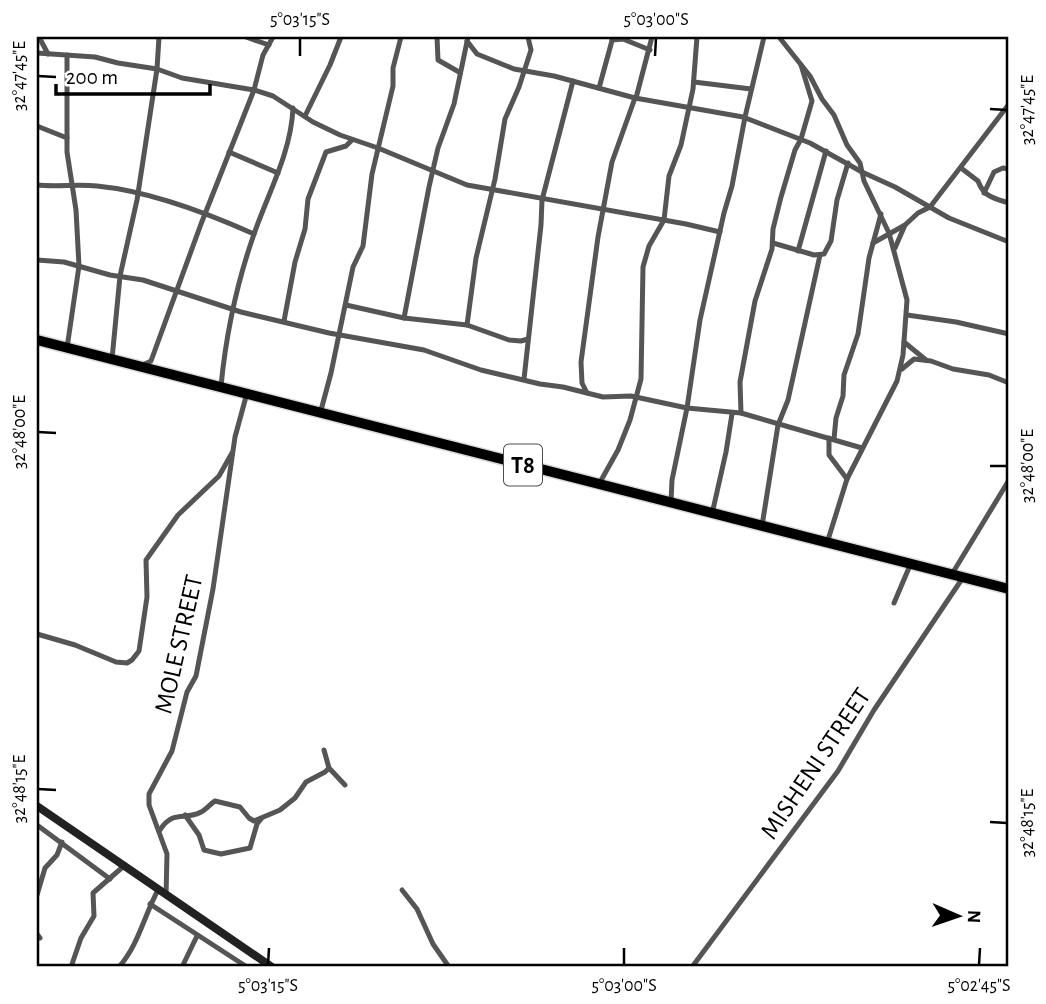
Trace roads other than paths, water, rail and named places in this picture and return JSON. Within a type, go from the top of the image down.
[{"type":"highway","name":"T8","points":[[37,340],[1009,589]]},
{"type":"street","points":[[39,37],[48,54]]},
{"type":"street","points":[[112,359],[120,276],[138,194],[157,69],[159,37]]},
{"type":"street","points":[[246,37],[269,44]]},
{"type":"street","points":[[136,366],[151,361],[254,90],[263,55],[272,37]]},
{"type":"street","points":[[305,116],[341,37]]},
{"type":"street","points":[[320,414],[353,267],[363,246],[367,199],[393,86],[393,68],[401,37]]},
{"type":"street","points":[[437,37],[438,60],[459,72]]},
{"type":"street","points":[[467,325],[475,258],[505,119],[531,50],[528,37]]},
{"type":"street","points":[[587,393],[582,383],[581,362],[603,210],[612,162],[635,98],[652,37]]},
{"type":"street","points":[[599,484],[618,450],[630,420],[642,371],[643,267],[649,246],[664,220],[669,176],[681,145],[694,82],[697,37]]},
{"type":"street","points":[[670,502],[700,320],[735,175],[745,117],[764,37]]},
{"type":"street","points":[[779,37],[801,64],[834,115],[847,145],[860,163],[864,181],[895,249],[907,300],[900,372]]},
{"type":"street","points":[[599,88],[612,38],[628,40],[650,50]]},
{"type":"street","points":[[404,318],[432,171],[451,116],[468,39]]},
{"type":"street","points":[[468,39],[477,54],[514,69],[635,98],[745,117],[801,139],[949,218],[1009,242]]},
{"type":"street","points":[[37,53],[95,57],[157,69],[182,78],[254,90],[273,96],[327,129],[467,185],[720,232]]},
{"type":"street","points":[[67,55],[66,138],[76,210],[79,266],[67,348]]},
{"type":"street","points":[[741,413],[740,382],[755,301],[773,243],[773,229],[781,197],[812,99],[801,64]]},
{"type":"street","points":[[524,379],[542,200],[573,81]]},
{"type":"street","points":[[694,82],[751,89]]},
{"type":"street","points":[[873,243],[930,207],[1009,104]]},
{"type":"street","points":[[221,386],[231,309],[254,234],[283,162],[293,108]]},
{"type":"street","points":[[37,126],[66,138]]},
{"type":"street","points":[[284,321],[312,186],[326,152],[346,146],[352,140]]},
{"type":"street","points":[[798,251],[826,151]]},
{"type":"street","points":[[229,152],[278,173]]},
{"type":"street","points":[[773,243],[820,255],[825,252],[831,241],[837,200],[848,163]]},
{"type":"street","points":[[961,168],[978,181],[980,190],[984,193],[1009,203]]},
{"type":"street","points":[[984,193],[994,172],[1003,168],[1009,169]]},
{"type":"street","points":[[37,185],[99,186],[138,194],[206,214],[254,234]]},
{"type":"street","points":[[847,479],[829,455],[831,438],[843,396],[844,375],[858,334],[873,243],[881,214]]},
{"type":"street","points":[[895,249],[905,225]]},
{"type":"street","points":[[762,526],[778,425],[788,400],[820,255]]},
{"type":"street","points":[[37,260],[64,262],[143,279],[231,309],[339,335],[424,350],[498,374],[540,384],[612,398],[636,397],[687,408],[741,413],[862,448]]},
{"type":"street","points":[[346,305],[404,318],[467,325],[502,338],[521,341],[528,339]]},
{"type":"street","points":[[907,315],[957,322],[1009,334]]},
{"type":"street","points":[[904,340],[907,347],[926,360],[953,369],[989,375],[1009,383]]},
{"type":"street","points":[[827,543],[847,479],[900,372],[911,360],[926,360]]},
{"type":"street","name":"MOLE STREET","points":[[166,896],[167,853],[149,805],[149,794],[172,751],[187,692],[196,676],[235,437],[247,393]]},
{"type":"street","points":[[712,513],[732,414]]},
{"type":"street","points":[[37,634],[75,645],[116,662],[132,660],[139,651],[147,597],[146,560],[178,515],[219,476],[235,447]]},
{"type":"street","points":[[952,574],[1009,480]]},
{"type":"street","points":[[894,603],[911,563]]},
{"type":"street","name":"MISHENI STREET","points":[[692,967],[838,771],[874,710],[964,576]]},
{"type":"street","points":[[324,751],[329,768],[345,785]]},
{"type":"street","points":[[160,830],[169,819],[201,813],[216,801],[240,807],[252,820],[261,819],[280,810],[295,798],[306,782],[329,768]]},
{"type":"street","points":[[37,806],[272,967]]},
{"type":"street","points":[[185,815],[199,835],[204,850],[221,854],[250,848],[261,819]]},
{"type":"street","points":[[37,825],[110,879]]},
{"type":"street","points":[[37,895],[45,868],[57,855],[62,842]]},
{"type":"street","points":[[71,967],[81,938],[94,916],[93,892],[125,865]]},
{"type":"street","points":[[119,967],[132,951],[158,890]]},
{"type":"street","points":[[402,890],[418,909],[433,944],[449,967]]},
{"type":"street","points":[[150,904],[247,967]]},
{"type":"street","points":[[183,967],[197,936]]}]
